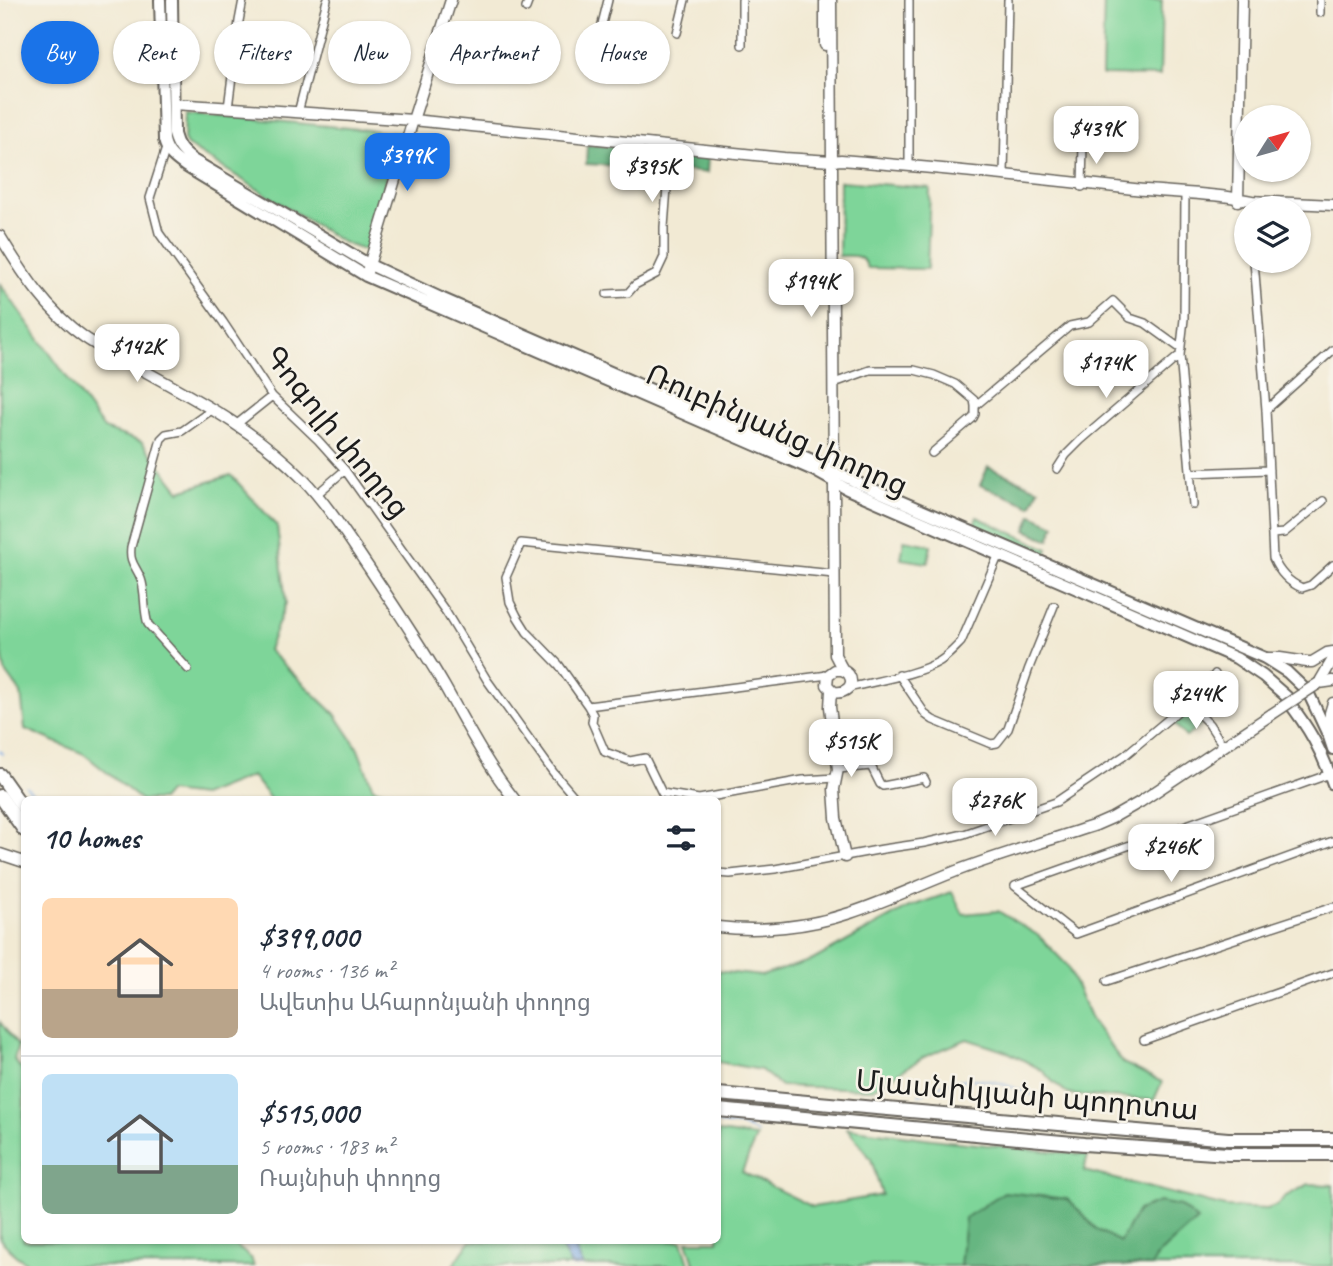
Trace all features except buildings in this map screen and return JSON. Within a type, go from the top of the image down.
[{"type":"highway","points":[[0,775],[21,805]]},
{"type":"highway","points":[[0,796],[21,826]]},
{"type":"highway","name":"Մյասնիկյանի պողոտա","points":[[721,1094],[1228,1139],[1333,1139]]},
{"type":"highway","name":"Մյասնիկյանի պողոտա","points":[[721,1110],[1084,1144],[1228,1154],[1333,1154]]},
{"type":"main road","points":[[160,0],[163,126],[171,146]]},
{"type":"main road","points":[[171,146],[174,134],[172,0]]},
{"type":"main road","name":"Ռուբինյանց փողոց","points":[[171,146],[171,155],[185,166],[368,270],[830,474],[868,487],[1265,658],[1287,672],[1308,692],[1333,749]]},
{"type":"main road","name":"Ռուբինյանց փողոց","points":[[830,474],[847,489],[1228,654],[1264,676],[1287,697],[1318,744],[1331,779]]},
{"type":"main road","points":[[1287,697],[1292,690],[1302,685]]},
{"type":"main road","points":[[1298,714],[1311,708],[1314,702]]},
{"type":"street","points":[[228,108],[243,0]]},
{"type":"street","points":[[298,113],[327,0]]},
{"type":"street","points":[[368,270],[451,0]]},
{"type":"street","points":[[603,21],[608,0]]},
{"type":"street","points":[[677,33],[685,0]]},
{"type":"street","points":[[742,0],[742,45]]},
{"type":"street","points":[[825,0],[833,386],[830,474]]},
{"type":"street","points":[[588,706],[815,678],[831,682],[844,692],[850,684],[849,675],[835,655],[831,574],[831,0]]},
{"type":"street","points":[[909,0],[909,166]]},
{"type":"street","points":[[1004,174],[1008,0]]},
{"type":"street","points":[[1238,196],[1242,0]]},
{"type":"street","points":[[1320,0],[1320,13]]},
{"type":"street","points":[[174,104],[413,120],[784,158],[841,160],[1004,174],[1082,185]]},
{"type":"street","points":[[1082,185],[1083,143]]},
{"type":"street","name":"Գոգոլի փողոց","points":[[171,146],[150,198],[159,233],[272,396],[345,470],[446,612],[486,680],[574,796]]},
{"type":"street","points":[[607,294],[628,293],[635,285],[656,274],[664,257],[668,174],[681,161],[683,147]]},
{"type":"street","points":[[829,161],[1234,199]]},
{"type":"street","points":[[1185,195],[1184,320],[1180,352],[1193,505]]},
{"type":"street","points":[[1311,205],[1333,205]]},
{"type":"street","points":[[0,236],[37,292],[84,337],[237,424],[279,455],[317,494],[416,640],[483,755],[512,796]]},
{"type":"street","points":[[1255,273],[1266,410],[1273,558],[1283,575],[1302,589],[1311,585],[1333,565]]},
{"type":"street","points":[[975,406],[1070,326],[1089,322],[1113,301],[1130,318],[1145,323],[1180,352]]},
{"type":"street","points":[[1266,410],[1333,350]]},
{"type":"street","points":[[1057,469],[1066,455],[1180,352]]},
{"type":"street","points":[[833,386],[870,370],[914,370],[955,384],[974,400],[975,414],[932,453]]},
{"type":"street","points":[[237,424],[272,396]]},
{"type":"street","points":[[188,669],[148,624],[142,580],[130,558],[131,547],[161,439],[182,431],[213,409]]},
{"type":"street","points":[[317,494],[345,470]]},
{"type":"street","points":[[1190,473],[1269,470]]},
{"type":"street","points":[[1272,534],[1284,533],[1323,501]]},
{"type":"street","points":[[680,796],[662,793],[645,758],[630,761],[605,752],[588,706],[559,665],[527,632],[510,602],[506,577],[521,543],[831,574]]},
{"type":"street","points":[[850,684],[910,673],[940,661],[961,642],[999,554]]},
{"type":"street","points":[[831,574],[828,657],[837,773],[834,789],[836,818],[845,857]]},
{"type":"street","points":[[899,675],[926,715],[933,720],[991,744],[997,743],[1005,734],[1028,668],[1054,606]]},
{"type":"street","points":[[1265,658],[1307,662],[1333,652]]},
{"type":"street","points":[[1319,683],[1333,659]]},
{"type":"street","points":[[831,682],[839,669],[843,670]]},
{"type":"street","points":[[721,873],[775,869],[924,843],[964,834],[1056,802],[1124,756],[1188,703],[1215,674]]},
{"type":"street","points":[[721,928],[790,926],[850,913],[967,867],[1096,825],[1112,818],[1224,747],[1319,683],[1333,681]]},
{"type":"street","points":[[1188,703],[1209,724],[1224,747]]},
{"type":"street","points":[[1329,737],[1329,713],[1333,703]]},
{"type":"street","points":[[715,796],[872,766],[883,786],[924,778],[926,782]]},
{"type":"street","points":[[1331,779],[1015,887],[1076,933],[1333,841]]},
{"type":"street","points":[[0,854],[21,861]]},
{"type":"street","points":[[1107,981],[1333,906]]},
{"type":"street","points":[[1144,1040],[1333,973]]},
{"type":"green space","points":[[1104,0],[1162,0],[1160,76],[1102,75]]},
{"type":"green space","points":[[185,112],[399,133],[365,251],[342,242],[187,145],[184,140]]},
{"type":"green space","points":[[587,145],[623,147],[622,166],[586,164]]},
{"type":"green space","points":[[633,148],[708,155],[707,173],[664,168],[663,174],[630,169]]},
{"type":"green space","points":[[840,181],[930,188],[927,269],[868,268],[860,258],[839,256]]},
{"type":"green space","points":[[0,284],[104,429],[142,442],[180,491],[231,475],[277,526],[286,603],[268,650],[335,714],[357,747],[373,788],[401,796],[268,796],[252,776],[202,796],[168,792],[164,796],[136,796],[84,754],[25,729],[21,693],[5,671],[0,640]]},
{"type":"green space","points":[[988,467],[1039,489],[1031,506],[980,485]]},
{"type":"green space","points":[[1032,515],[1055,525],[1049,540],[1026,530]]},
{"type":"green space","points":[[977,517],[1048,549],[1045,557],[974,524]]},
{"type":"green space","points":[[904,540],[931,545],[928,563],[901,559]]},
{"type":"green space","points":[[1188,708],[1202,723],[1186,737],[1173,722]]},
{"type":"green space","points":[[952,892],[963,914],[998,911],[1039,936],[1067,965],[1092,1021],[1123,1063],[1162,1082],[1154,1100],[1075,1095],[1066,1092],[1042,1070],[1010,1053],[967,1039],[924,1057],[873,1089],[781,1086],[761,1070],[721,1063],[721,971],[761,976],[813,960],[909,907]]},
{"type":"green space","points":[[0,1022],[18,1046],[14,1060],[21,1068],[21,1244],[234,1244],[251,1258],[254,1266],[31,1266],[15,1255],[0,1239]]},
{"type":"green space","points":[[847,1128],[1088,1155],[1084,1171],[1225,1207],[1267,1209],[1278,1205],[1284,1197],[1309,1184],[1333,1185],[1333,1266],[695,1266],[688,1244],[721,1244],[721,1132],[756,1137],[742,1172],[813,1207],[882,1195],[871,1159]]},
{"type":"green space","points":[[1004,1192],[1068,1199],[1097,1230],[1120,1242],[1138,1210],[1159,1202],[1180,1206],[1197,1220],[1158,1255],[1151,1266],[960,1266],[965,1218]]},
{"type":"green space","points":[[468,1244],[683,1244],[690,1266],[453,1266]]},
{"type":"water","points":[[560,1244],[573,1244],[583,1266],[571,1266]]},
{"type":"waterway","points":[[26,786],[35,796]]},
{"type":"waterway","points":[[919,1095],[950,1082],[978,1079],[1036,1096]]},
{"type":"waterway","points":[[721,1124],[742,1126],[757,1133]]}]
